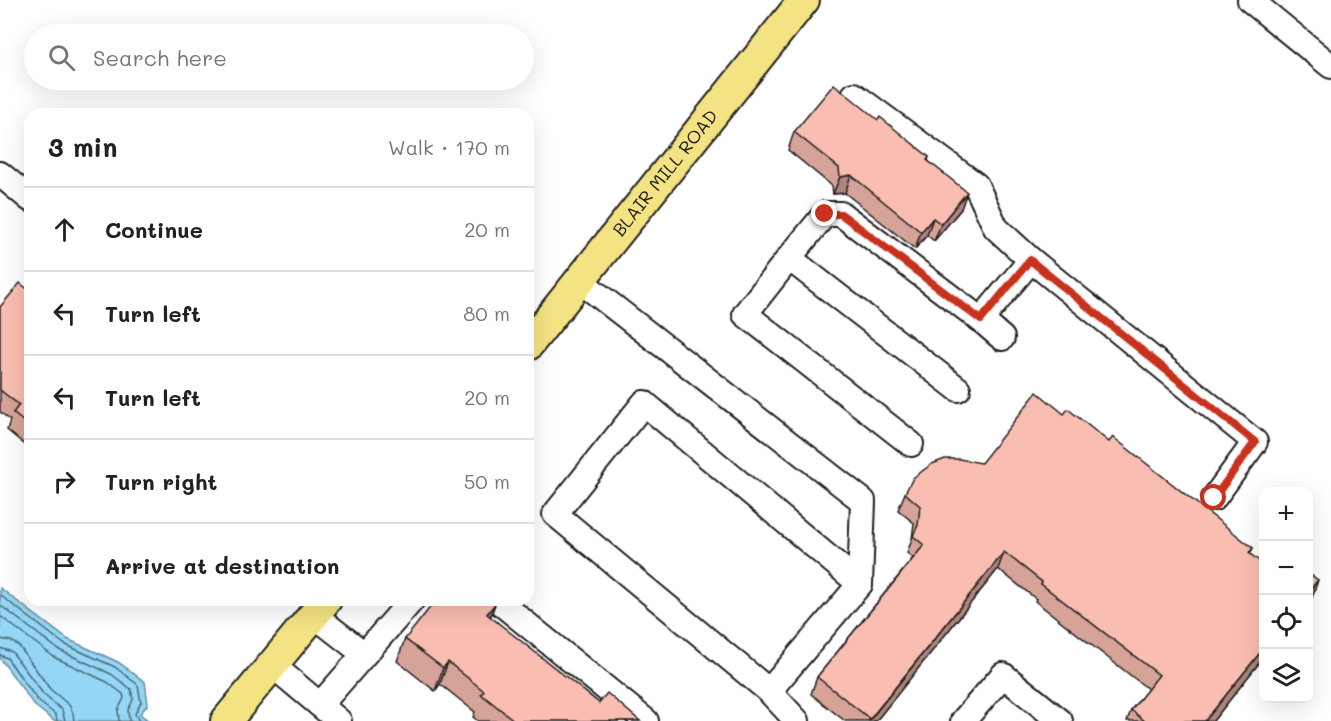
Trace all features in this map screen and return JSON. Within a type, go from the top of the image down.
[{"type":"main road","name":"BLAIR MILL ROAD","points":[[534,337],[804,0]]},
{"type":"main road","points":[[226,721],[320,607]]},
{"type":"street","points":[[1250,0],[1331,66]]},
{"type":"street","points":[[854,95],[976,185],[996,228],[1030,260],[1255,442],[1214,498]]},
{"type":"street","points":[[0,174],[24,194]]},
{"type":"street","points":[[911,444],[745,314],[825,214],[841,214],[1002,338]]},
{"type":"street","points":[[789,258],[958,389]]},
{"type":"street","points":[[981,320],[1030,260]]},
{"type":"street","points":[[579,280],[863,501],[860,584],[769,691]]},
{"type":"street","points":[[797,721],[769,691],[555,514],[644,403],[860,584]]},
{"type":"street","points":[[320,705],[407,606]]},
{"type":"street","points":[[504,606],[646,721]]},
{"type":"street","points":[[320,607],[364,654]]},
{"type":"street","points":[[272,664],[339,721]]},
{"type":"street","points":[[963,721],[1003,675],[1060,721]]},
{"type":"water","points":[[0,588],[67,639],[118,662],[145,682],[148,704],[140,714],[149,721],[54,721],[34,705],[0,658]]},
{"type":"building","points":[[834,84],[878,120],[880,117],[929,157],[927,160],[967,192],[941,224],[933,218],[921,232],[851,175],[840,177],[839,168],[794,132]]},
{"type":"building","points":[[20,283],[24,286],[24,422],[13,413],[19,405],[0,390],[0,307]]},
{"type":"building","points":[[1037,392],[1064,414],[1068,409],[1109,442],[1113,437],[1253,548],[1249,553],[1259,561],[1259,654],[1205,721],[1145,721],[1131,710],[1159,675],[1041,584],[1042,582],[1004,552],[870,719],[817,677],[924,545],[913,536],[918,525],[920,506],[905,493],[913,478],[932,464],[945,459],[981,463]]},
{"type":"building","points":[[1313,576],[1318,580],[1313,586]]},
{"type":"building","points":[[431,606],[493,606],[487,614],[599,703],[607,693],[640,721],[515,721],[481,694],[484,691],[448,662],[443,668],[405,639]]},
{"type":"route","points":[[825,214],[841,214],[981,320],[1030,260],[1255,442],[1214,498]]}]
